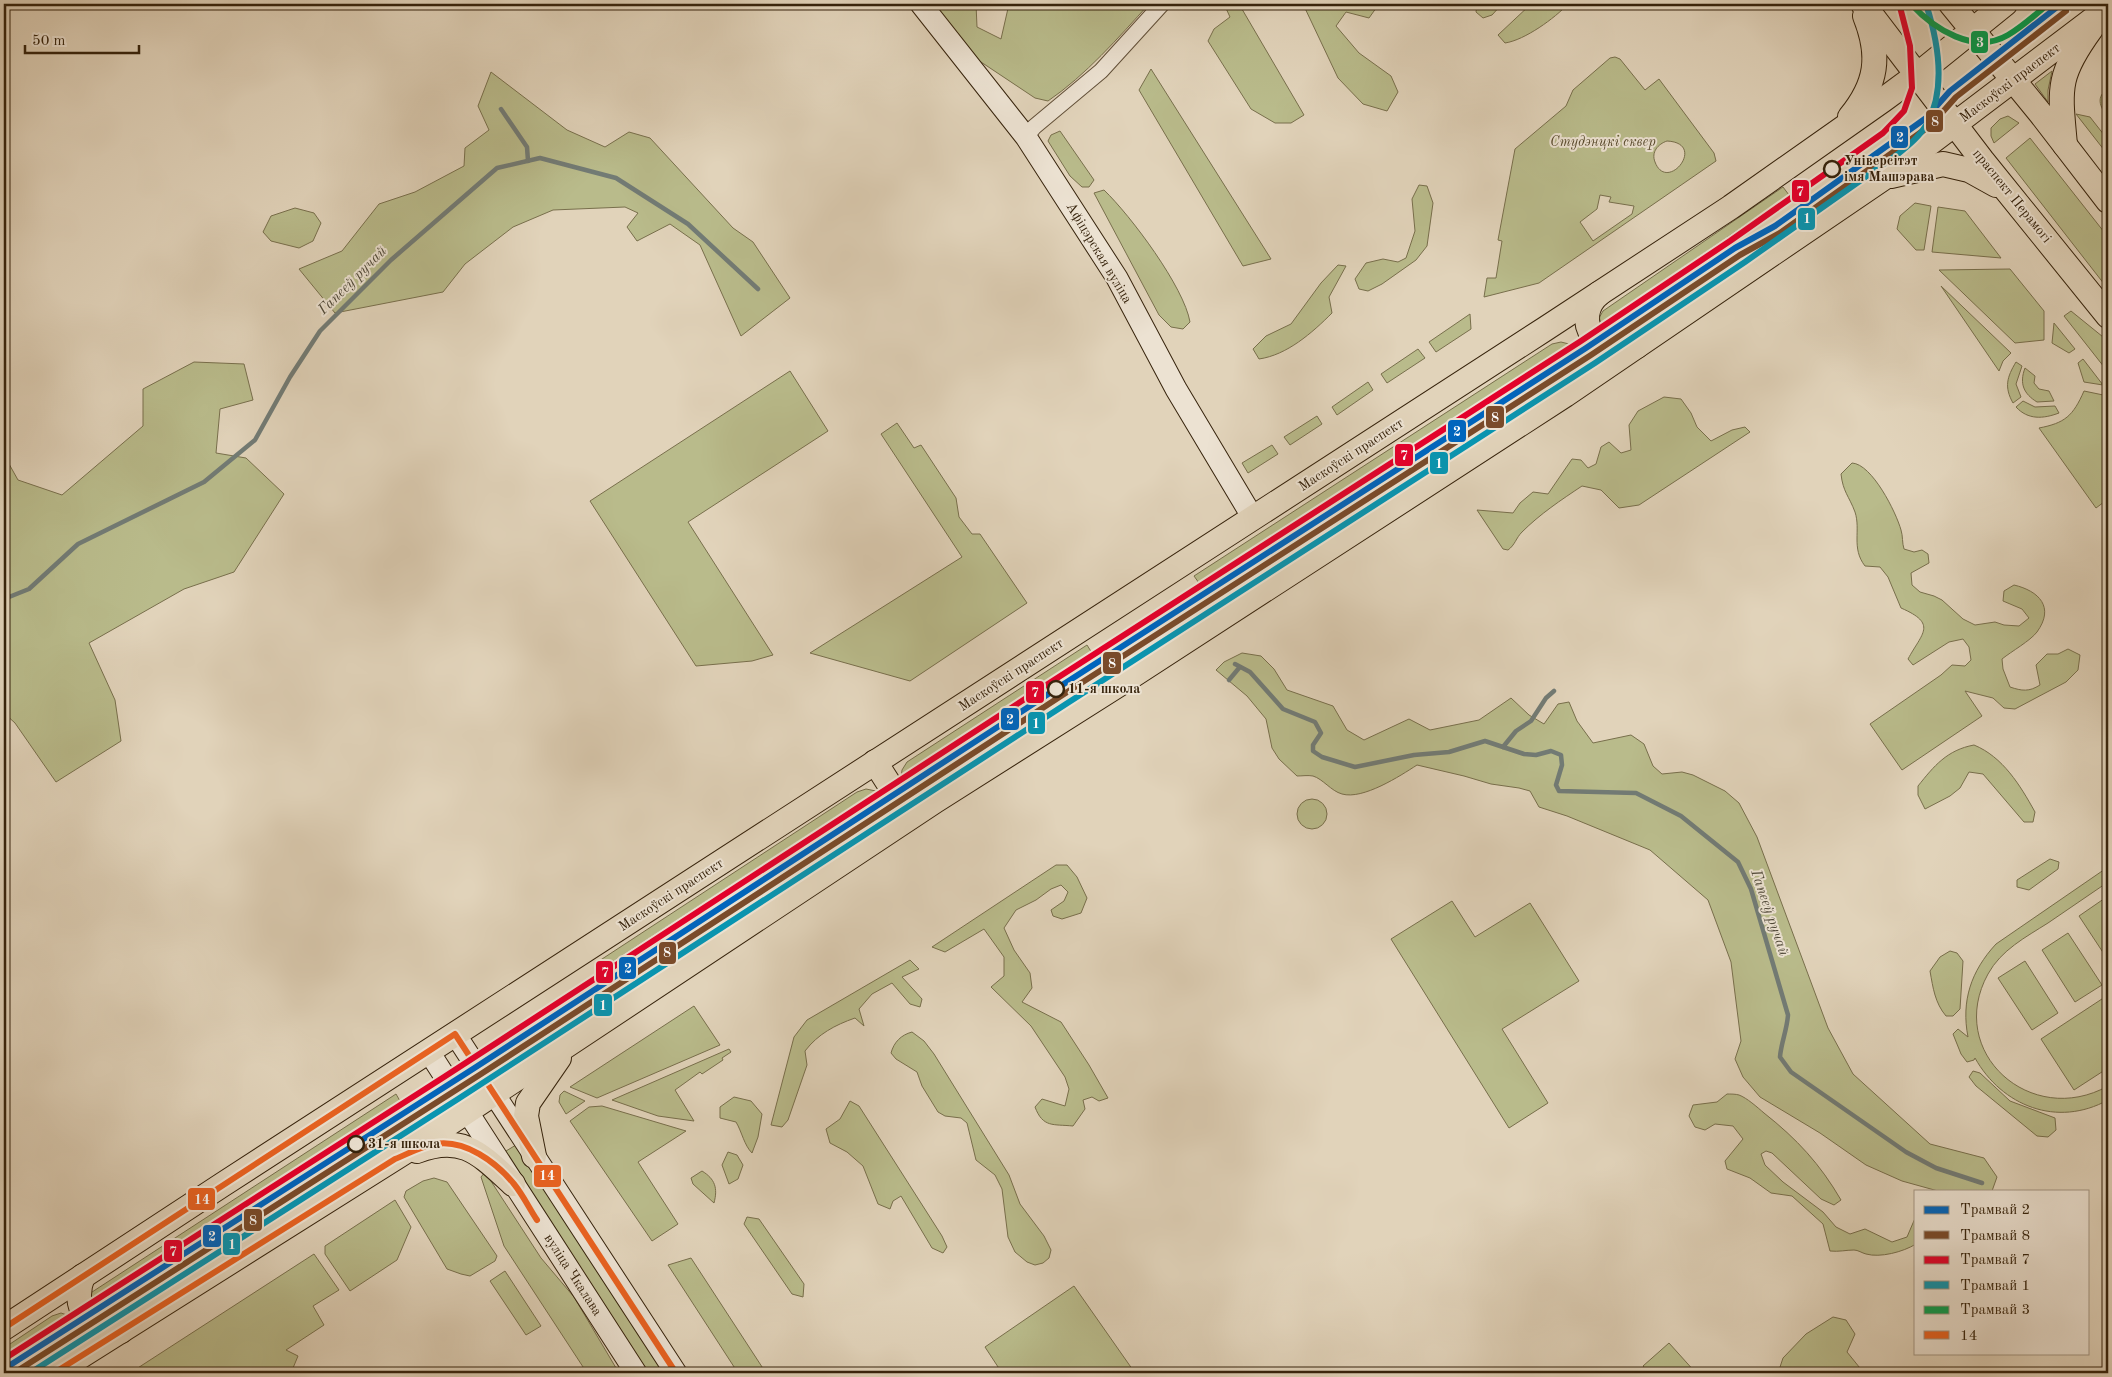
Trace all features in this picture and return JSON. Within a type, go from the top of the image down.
[{"type":"main road","name":"Афіцэрская вуліца","points":[[920,4],[1026,137],[1117,278],[1176,389],[1253,518]]},
{"type":"main road","name":"праспект Перамогі","points":[[1862,4],[2007,191],[2108,316]]},
{"type":"main road","points":[[1838,132],[1863,102],[1874,73],[1874,45],[1862,4]]},
{"type":"main road","points":[[1952,4],[2108,201]]},
{"type":"main road","name":"Маскоўскі праспект","points":[[4,1328],[1731,207],[1917,75],[2005,4]]},
{"type":"main road","points":[[2065,145],[2061,98],[2065,72],[2071,58],[2107,9]]},
{"type":"main road","name":"Маскоўскі праспект","points":[[54,1373],[467,1112],[910,817],[1178,647],[1584,382],[1885,177],[2107,9]]},
{"type":"main road","points":[[1885,177],[1944,164],[1969,170],[2007,191]]},
{"type":"main road","points":[[1601,292],[1591,302],[1587,316],[1587,324],[1593,337],[1598,343],[1611,350],[1625,350],[1639,344]]},
{"type":"main road","points":[[1545,329],[1556,329],[1572,333],[1584,344],[1589,359],[1589,366],[1584,382]]},
{"type":"main road","points":[[875,762],[910,817]]},
{"type":"main road","points":[[455,1034],[676,1373]]},
{"type":"main road","points":[[534,1156],[526,1116],[528,1103],[552,1067],[573,1042]]},
{"type":"main road","name":"вуліца Чкалава","points":[[428,1052],[636,1373]]},
{"type":"main road","points":[[394,1159],[435,1144],[458,1145],[470,1149],[482,1157],[514,1184]]},
{"type":"main road","points":[[83,1276],[78,1291],[84,1314],[96,1326],[104,1330],[121,1331]]},
{"type":"main road","points":[[44,1302],[58,1304],[76,1318],[82,1333],[82,1349],[79,1357]]},
{"type":"street","points":[[1026,137],[1034,127],[1101,71],[1162,4]]},
{"type":"green space","points":[[932,4],[976,4],[977,27],[1001,39],[1009,4],[1149,4],[1088,68],[1048,101],[1035,98],[975,58]]},
{"type":"green space","points":[[1224,4],[1239,4],[1304,115],[1291,123],[1275,123],[1251,109],[1208,41],[1214,29],[1230,17]]},
{"type":"green space","points":[[1303,4],[1379,4],[1369,18],[1346,12],[1336,26],[1359,53],[1391,76],[1398,92],[1387,111],[1363,104],[1338,78]]},
{"type":"green space","points":[[1477,4],[1502,4],[1492,15],[1483,18],[1476,12]]},
{"type":"green space","points":[[1531,4],[1568,4],[1539,28],[1521,38],[1505,43],[1498,35]]},
{"type":"green space","name":"Студэнцкі сквер","points":[[1610,58],[1620,59],[1645,90],[1659,79],[1714,153],[1716,161],[1539,283],[1484,297],[1487,278],[1496,278],[1502,241],[1498,240],[1515,149],[1566,106],[1573,90]],"holes":[[[1667,141],[1679,144],[1684,150],[1681,164],[1675,170],[1668,172],[1661,170],[1654,158],[1656,149]],[[1600,195],[1611,197],[1609,202],[1634,206],[1632,214],[1593,241],[1580,222],[1597,209]]]},
{"type":"green space","points":[[1151,69],[1271,259],[1243,266],[1139,90]]},
{"type":"green space","points":[[2052,71],[2048,90],[2048,102],[2035,84]]},
{"type":"green space","points":[[491,72],[567,130],[605,147],[629,132],[650,138],[733,228],[753,242],[790,298],[741,336],[700,245],[670,224],[637,241],[627,227],[638,213],[625,207],[553,210],[513,227],[465,264],[443,292],[335,313],[299,269],[342,251],[379,204],[415,192],[464,166],[465,148],[489,130],[478,106]]},
{"type":"green space","points":[[2108,88],[2108,117],[2101,105],[2100,98]]},
{"type":"green space","points":[[2076,114],[2090,117],[2108,140],[2108,155]]},
{"type":"green space","points":[[2008,116],[2019,123],[1994,143],[1991,136],[1991,128],[2000,119]]},
{"type":"green space","points":[[1060,131],[1094,180],[1089,187],[1082,187],[1070,176],[1048,141],[1051,135]]},
{"type":"green space","points":[[2030,138],[2108,237],[2108,289],[2006,158]]},
{"type":"green space","points":[[1901,141],[1903,143],[1760,246],[1622,339],[1608,338],[1737,251],[1768,235]]},
{"type":"green space","points":[[1419,185],[1427,186],[1433,203],[1427,246],[1416,260],[1382,284],[1368,291],[1359,289],[1355,279],[1366,263],[1383,259],[1398,262],[1406,258],[1415,231],[1412,199]]},
{"type":"green space","points":[[1783,187],[1789,195],[1599,325],[1599,318],[1603,311]]},
{"type":"green space","points":[[1104,190],[1141,234],[1178,290],[1186,307],[1190,322],[1183,329],[1171,327],[1159,315],[1094,193]]},
{"type":"green space","points":[[1915,203],[1931,206],[1924,250],[1916,250],[1897,229],[1900,216]]},
{"type":"green space","points":[[1938,207],[1965,211],[2001,258],[1932,252]]},
{"type":"green space","points":[[295,208],[314,213],[321,223],[313,241],[299,248],[271,241],[263,232],[271,216]]},
{"type":"green space","points":[[1338,265],[1346,266],[1329,297],[1332,313],[1316,328],[1289,348],[1269,357],[1259,359],[1253,349],[1266,336],[1291,324],[1321,283]]},
{"type":"green space","points":[[2010,269],[2044,311],[2044,340],[2015,343],[1939,270]]},
{"type":"green space","points":[[1941,286],[2011,353],[2003,361],[1999,371]]},
{"type":"green space","points":[[2071,311],[2108,341],[2108,372],[2064,316]]},
{"type":"green space","points":[[1470,314],[1471,329],[1436,352],[1429,342]]},
{"type":"green space","points":[[2054,323],[2075,349],[2069,353],[2052,343]]},
{"type":"green space","points":[[1561,342],[1569,344],[1199,583],[1194,576],[1552,344]]},
{"type":"green space","points":[[1418,349],[1425,358],[1387,383],[1381,374]]},
{"type":"green space","points":[[1578,358],[1577,367],[1571,373],[1118,666],[1114,659]]},
{"type":"green space","points":[[2083,359],[2103,385],[2084,382],[2078,363]]},
{"type":"green space","points":[[194,362],[244,364],[253,400],[220,409],[216,453],[246,458],[284,494],[234,572],[184,589],[89,643],[115,700],[121,741],[56,782],[15,723],[4,713],[4,455],[18,480],[62,495],[143,426],[143,389]]},
{"type":"green space","points":[[2016,362],[2022,366],[2016,384],[2021,397],[2013,403],[2008,392],[2008,382],[2010,372]]},
{"type":"green space","points":[[2025,368],[2035,376],[2034,383],[2039,389],[2049,391],[2054,401],[2037,402],[2029,396],[2023,384]]},
{"type":"green space","points":[[790,371],[828,431],[688,522],[773,655],[752,661],[696,666],[590,501]]},
{"type":"green space","points":[[1368,382],[1373,390],[1337,415],[1332,407]]},
{"type":"green space","points":[[2084,391],[2108,396],[2108,499],[2096,508],[2039,428],[2055,424],[2067,417],[2076,407]]},
{"type":"green space","points":[[1664,397],[1681,399],[1691,413],[1697,427],[1711,441],[1732,430],[1745,427],[1750,432],[1639,505],[1619,508],[1601,490],[1582,486],[1536,519],[1522,532],[1508,550],[1503,549],[1477,510],[1513,513],[1520,503],[1533,492],[1548,494],[1572,459],[1581,460],[1588,468],[1596,464],[1601,447],[1609,442],[1621,453],[1631,450],[1629,425],[1638,411]]},
{"type":"green space","points":[[2023,401],[2035,407],[2055,406],[2059,413],[2042,417],[2031,416],[2016,407]]},
{"type":"green space","points":[[1317,416],[1322,424],[1290,445],[1284,437]]},
{"type":"green space","points":[[897,423],[914,448],[921,445],[956,498],[959,517],[972,534],[980,534],[1027,603],[910,681],[810,653],[962,557],[881,434]]},
{"type":"green space","points":[[1272,445],[1278,454],[1248,473],[1242,463]]},
{"type":"green space","points":[[1852,463],[1860,465],[1867,471],[1889,501],[1902,532],[1904,549],[1914,552],[1922,550],[1928,554],[1929,563],[1911,573],[1912,585],[1920,592],[1942,600],[1963,619],[1975,625],[1995,622],[2019,626],[2029,618],[2022,609],[2003,601],[2004,591],[2014,585],[2031,591],[2042,601],[2045,615],[2037,632],[2002,659],[2003,669],[2010,687],[2025,690],[2040,685],[2036,665],[2047,654],[2058,654],[2068,649],[2080,655],[2078,670],[2066,682],[2015,709],[2004,708],[1993,698],[1965,691],[1982,716],[1902,770],[1870,724],[1941,675],[1952,665],[1965,666],[1971,660],[1969,647],[1963,639],[1949,642],[1913,665],[1908,659],[1922,636],[1923,624],[1920,619],[1901,608],[1888,577],[1880,567],[1865,566],[1861,559],[1857,546],[1857,519],[1845,490],[1841,474]]},
{"type":"green space","points":[[1087,645],[1092,653],[901,779],[902,770],[907,762]]},
{"type":"green space","points":[[1242,653],[1261,656],[1274,669],[1287,690],[1333,706],[1347,730],[1364,740],[1409,719],[1430,730],[1479,720],[1511,698],[1529,715],[1544,724],[1558,704],[1569,702],[1577,721],[1593,743],[1631,735],[1644,744],[1653,766],[1662,774],[1682,772],[1693,775],[1725,791],[1739,803],[1757,837],[1828,1028],[1853,1074],[1930,1144],[1984,1158],[1997,1177],[1992,1190],[1934,1190],[1902,1181],[1866,1165],[1820,1133],[1760,1097],[1743,1077],[1735,1059],[1741,1041],[1731,962],[1708,900],[1650,850],[1567,816],[1539,807],[1530,791],[1491,784],[1417,765],[1381,786],[1360,794],[1351,795],[1338,792],[1313,776],[1297,776],[1279,759],[1272,748],[1266,719],[1247,696],[1216,670],[1224,662]]},
{"type":"green space","points":[[1007,728],[1011,735],[925,791],[917,793],[911,790]]},
{"type":"green space","points":[[1974,745],[1994,757],[2010,773],[2035,812],[2033,822],[2024,822],[1983,774],[1969,772],[1960,788],[1950,796],[1925,809],[1918,795],[1918,786],[1942,760],[1964,747]]},
{"type":"green space","points":[[866,789],[876,791],[603,968],[599,961],[857,792]]},
{"type":"green space","points":[[1312,799],[1318,800],[1326,808],[1326,820],[1318,828],[1312,829],[1306,828],[1298,820],[1297,814],[1298,808],[1306,800]]},
{"type":"green space","points":[[885,805],[884,814],[877,821],[532,1044],[528,1037]]},
{"type":"green space","points":[[2050,859],[2059,862],[2058,869],[2029,890],[2017,887],[2017,880]]},
{"type":"green space","points":[[1056,865],[1067,865],[1077,877],[1087,898],[1081,913],[1062,919],[1053,916],[1051,910],[1064,901],[1068,892],[1061,885],[1016,910],[1004,928],[1014,950],[1030,973],[1032,988],[1022,1002],[1061,1022],[1108,1098],[1099,1101],[1092,1097],[1083,1100],[1085,1109],[1073,1126],[1050,1124],[1045,1122],[1038,1114],[1035,1107],[1042,1099],[1065,1106],[1069,1089],[1065,1077],[1031,1026],[991,987],[1004,976],[1004,957],[984,929],[945,952],[932,947]]},
{"type":"green space","points":[[2108,867],[2108,882],[2023,939],[1993,965],[1978,1003],[1978,1030],[1987,1055],[2003,1075],[2025,1090],[2051,1098],[2079,1097],[2108,1086],[2108,1100],[2089,1108],[2070,1112],[2051,1112],[2032,1107],[2016,1100],[2000,1089],[1986,1075],[1975,1058],[1967,1062],[1961,1054],[1953,1034],[1958,1029],[1968,1037],[1966,1011],[1970,987],[1980,965],[1996,944]]},
{"type":"green space","points":[[2108,896],[2108,960],[2079,916]]},
{"type":"green space","points":[[1452,901],[1475,937],[1530,903],[1579,981],[1502,1029],[1548,1103],[1509,1128],[1391,939]]},
{"type":"green space","points":[[2068,933],[2102,985],[2075,1002],[2042,950]]},
{"type":"green space","points":[[1950,951],[1957,953],[1963,961],[1960,1009],[1953,1016],[1946,1016],[1937,1001],[1930,971],[1940,957]]},
{"type":"green space","points":[[910,960],[919,969],[902,977],[922,999],[920,1007],[910,1004],[892,983],[872,994],[859,1009],[864,1026],[855,1018],[827,1031],[805,1051],[807,1065],[788,1120],[782,1127],[771,1125],[794,1037],[807,1020]]},
{"type":"green space","points":[[2025,961],[2058,1013],[2032,1030],[1998,978]]},
{"type":"green space","points":[[2108,995],[2108,1068],[2074,1090],[2041,1039]]},
{"type":"green space","points":[[694,1006],[720,1045],[597,1098],[570,1087]]},
{"type":"green space","points":[[912,1032],[924,1041],[934,1054],[1009,1175],[1020,1204],[1044,1236],[1051,1250],[1049,1258],[1043,1263],[1035,1265],[1027,1262],[1015,1252],[1008,1237],[1002,1189],[995,1175],[976,1160],[967,1123],[961,1118],[945,1116],[938,1112],[922,1086],[917,1072],[896,1059],[891,1053],[894,1046],[904,1035]]},
{"type":"green space","points":[[729,1049],[731,1052],[722,1058],[723,1060],[702,1074],[700,1072],[675,1090],[694,1121],[658,1116],[612,1100]]},
{"type":"green space","points":[[1973,1071],[1980,1073],[2010,1101],[2055,1118],[2056,1130],[2048,1137],[2037,1136],[1976,1086],[1969,1077]]},
{"type":"green space","points":[[564,1091],[585,1101],[566,1114],[559,1102],[560,1095]]},
{"type":"green space","points":[[396,1094],[400,1101],[86,1304],[89,1294]]},
{"type":"green space","points":[[1727,1094],[1735,1094],[1745,1098],[1787,1132],[1807,1153],[1841,1200],[1834,1205],[1821,1199],[1772,1153],[1766,1151],[1761,1154],[1765,1165],[1783,1182],[1823,1212],[1836,1227],[1850,1234],[1865,1229],[1892,1242],[1907,1237],[1914,1221],[1914,1245],[1885,1255],[1866,1254],[1856,1250],[1830,1251],[1823,1224],[1792,1196],[1771,1193],[1750,1178],[1727,1169],[1725,1161],[1743,1139],[1733,1126],[1715,1124],[1705,1130],[1695,1127],[1689,1116],[1693,1105],[1717,1102]]},
{"type":"green space","points":[[734,1097],[751,1101],[762,1114],[758,1137],[752,1153],[736,1122],[720,1118],[720,1107]]},
{"type":"green space","points":[[850,1101],[859,1106],[942,1236],[947,1247],[943,1253],[932,1248],[901,1196],[893,1201],[890,1209],[878,1204],[863,1166],[847,1152],[830,1143],[826,1129],[840,1119]]},
{"type":"green space","points":[[602,1106],[686,1131],[638,1162],[678,1224],[652,1241],[570,1121],[589,1107]]},
{"type":"green space","points":[[516,1145],[665,1373],[644,1373],[501,1154]]},
{"type":"green space","points":[[728,1152],[737,1155],[743,1165],[738,1179],[729,1184],[722,1165]]},
{"type":"green space","points":[[702,1171],[713,1181],[716,1193],[714,1203],[693,1184],[691,1178]]},
{"type":"green space","points":[[485,1172],[541,1258],[574,1297],[619,1373],[587,1373],[504,1246],[481,1177]]},
{"type":"green space","points":[[315,1176],[320,1183],[108,1321],[94,1318]]},
{"type":"green space","points":[[434,1178],[447,1182],[497,1256],[495,1261],[470,1276],[447,1269],[404,1197],[406,1191],[423,1181]]},
{"type":"green space","points":[[395,1200],[411,1227],[397,1260],[350,1291],[325,1254],[325,1246]]},
{"type":"green space","points":[[747,1217],[759,1219],[804,1284],[803,1297],[792,1294],[744,1224]]},
{"type":"green space","points":[[314,1254],[339,1290],[313,1306],[324,1325],[286,1350],[298,1356],[293,1368],[285,1373],[130,1373]]},
{"type":"green space","points":[[691,1258],[766,1373],[738,1373],[668,1265]]},
{"type":"green space","points":[[505,1271],[541,1326],[526,1335],[490,1281]]},
{"type":"green space","points":[[1074,1286],[1135,1373],[1002,1373],[985,1347]]},
{"type":"green space","points":[[61,1313],[67,1315],[4,1357],[4,1348],[52,1316]]},
{"type":"green space","points":[[1833,1317],[1846,1320],[1855,1334],[1847,1352],[1864,1373],[1778,1373],[1783,1358],[1806,1334]]},
{"type":"green space","points":[[77,1329],[77,1338],[72,1343],[25,1373],[9,1373]]},
{"type":"green space","points":[[1669,1343],[1696,1373],[1649,1373],[1643,1366]]},
{"type":"waterway","points":[[501,109],[527,147],[528,161]]},
{"type":"waterway","name":"Гапееў ручай","points":[[4,599],[29,589],[78,544],[204,482],[255,440],[290,377],[320,331],[391,260],[497,168],[540,158],[616,178],[688,224],[758,289]]},
{"type":"waterway","name":"Гапееў ручай","points":[[1235,664],[1250,672],[1283,709],[1315,722],[1321,733],[1313,745],[1313,751],[1322,757],[1355,767],[1414,755],[1449,752],[1485,741],[1524,754],[1536,755],[1551,751],[1561,755],[1562,765],[1556,785],[1559,791],[1636,793],[1681,816],[1738,862],[1751,889],[1788,1015],[1780,1057],[1791,1072],[1906,1152],[1936,1168],[1982,1183]]},
{"type":"waterway","points":[[1229,680],[1239,668]]},
{"type":"waterway","points":[[1503,747],[1516,731],[1531,721],[1546,698],[1554,691]]},
{"type":"tram line","name":"3","points":[[1911,4],[1943,30],[1968,41],[1982,42],[2008,35],[2048,4]]},
{"type":"tram line","name":"1","points":[[30,1373],[458,1099],[1595,363],[1745,262],[1898,154],[1914,140],[1927,124],[1937,95],[1939,80],[1937,48],[1926,4]]},
{"type":"tram line","name":"2","points":[[4,1369],[476,1067],[1056,689],[1586,348],[1735,248],[1775,226],[1926,118],[1950,91],[2061,4]]},
{"type":"tram line","name":"7","points":[[4,1359],[444,1077],[1051,682],[1581,341],[1730,241],[1883,133],[1904,111],[1912,88],[1910,46],[1900,7]]},
{"type":"tram line","name":"8","points":[[14,1373],[481,1074],[1061,696],[1591,355],[1740,255],[1780,233],[1931,125],[1956,97],[2066,11]]},
{"type":"transit line","name":"14","points":[[4,1328],[455,1034],[676,1373]]},
{"type":"transit line","name":"14","points":[[54,1373],[395,1159],[425,1146],[446,1143],[457,1145],[489,1160],[514,1184],[537,1220]]},
{"type":"place","name":"Універсітэт імя Машэрава","points":[[1832,169]]},
{"type":"place","name":"11-я школа","points":[[1056,689]]},
{"type":"place","name":"31-я школа","points":[[356,1144]]}]
